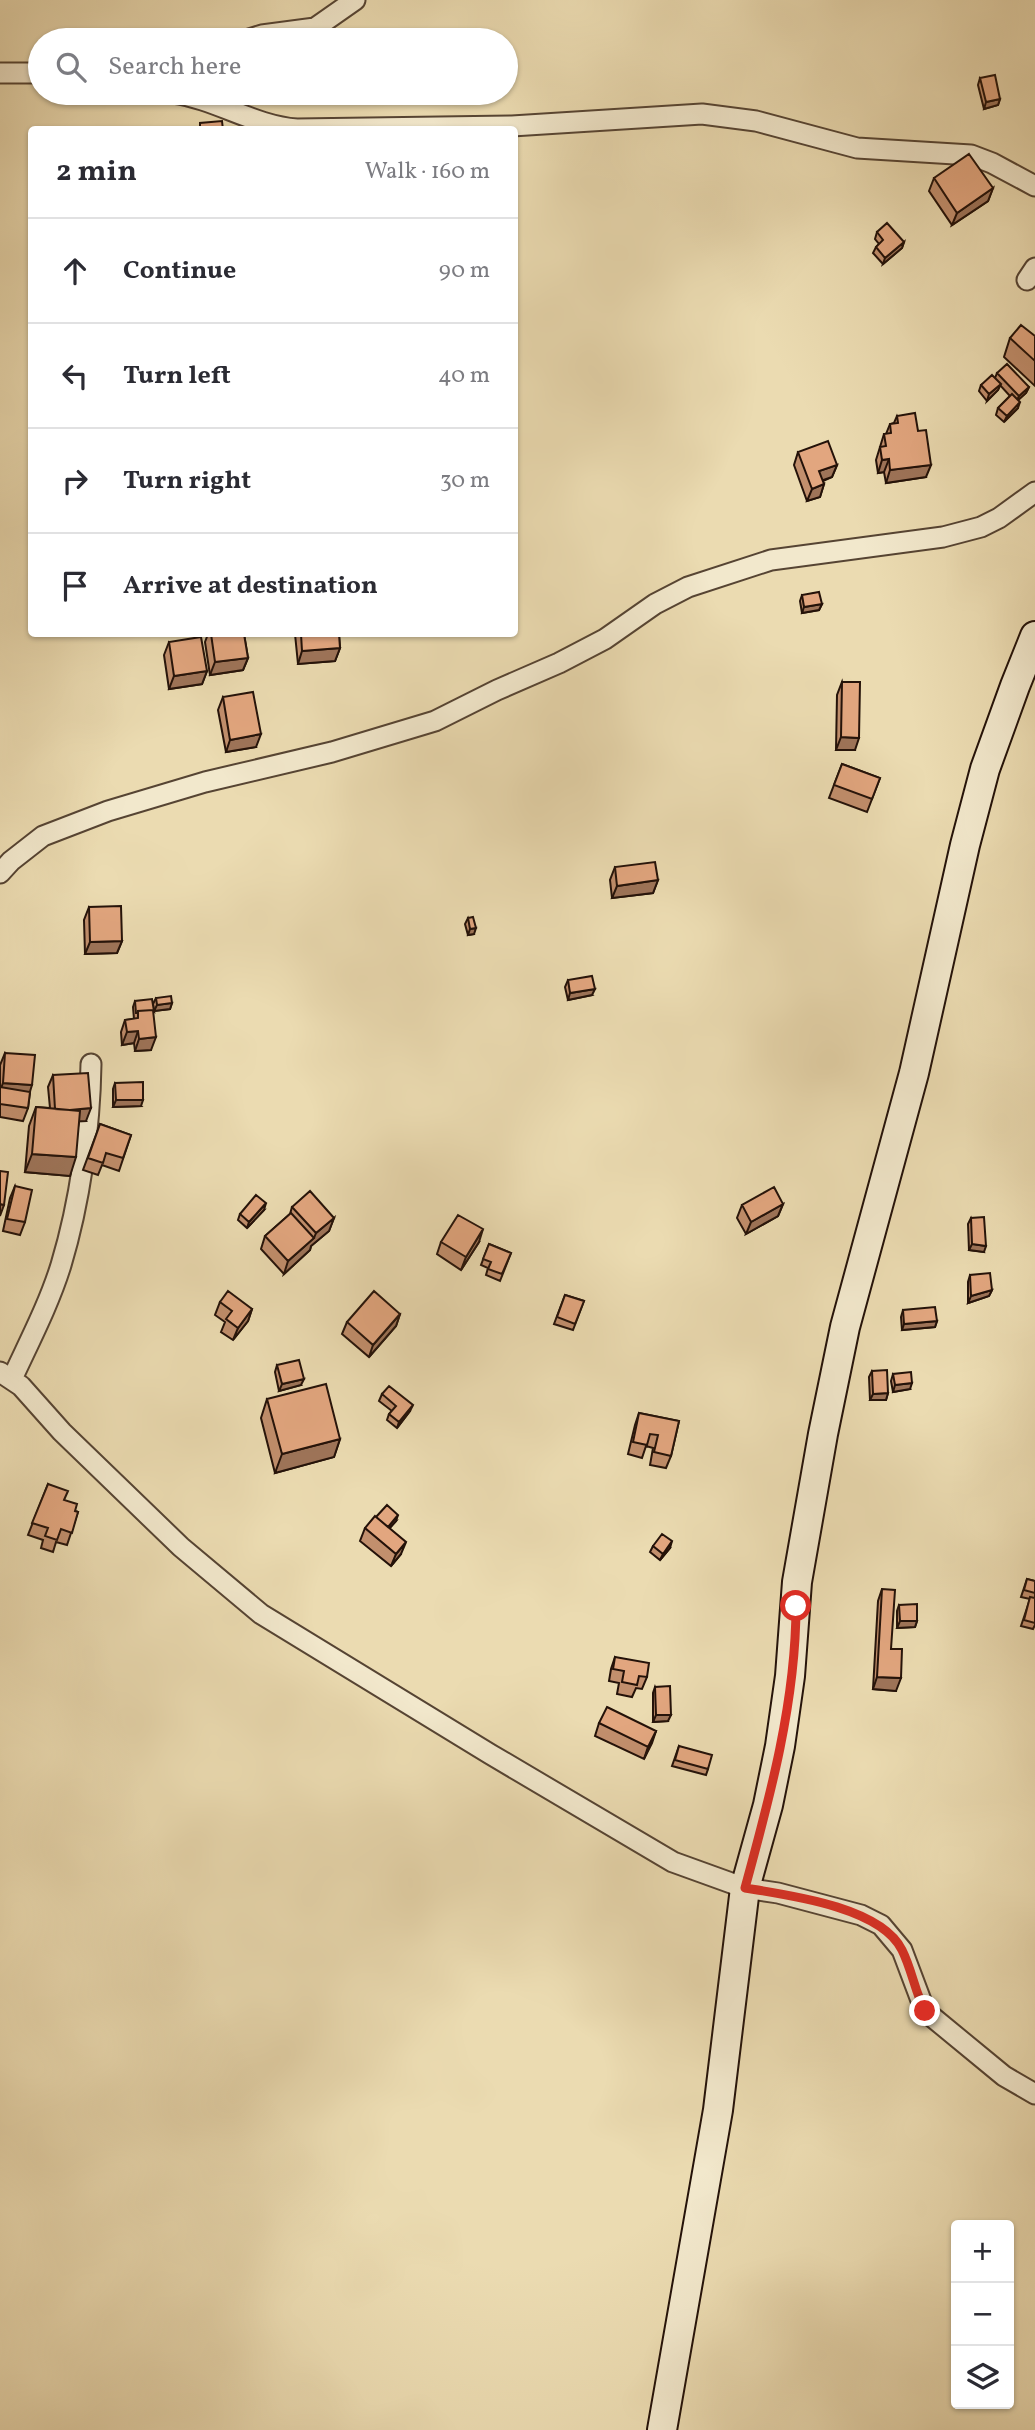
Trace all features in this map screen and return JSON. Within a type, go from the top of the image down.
[{"type":"main road","points":[[662,2430],[718,2110],[745,1888],[780,1746],[790,1676],[802,1546],[845,1327],[914,1073],[965,845],[985,769],[1035,636]]},
{"type":"street","points":[[314,28],[355,0]]},
{"type":"street","points":[[0,73],[28,73]]},
{"type":"street","points":[[219,105],[278,126]]},
{"type":"street","points":[[358,126],[512,126],[702,114],[756,121],[858,148],[971,155],[1035,186]]},
{"type":"street","points":[[0,873],[43,836],[108,811],[205,782],[358,745],[435,721],[594,645],[655,604],[688,587],[771,560],[943,537],[981,527],[999,518],[1035,492]]},
{"type":"street","points":[[90,1064],[89,1122],[73,1213],[60,1267],[6,1376],[21,1386],[62,1432],[181,1547],[261,1614],[619,1832],[673,1862],[745,1888],[789,1896],[860,1915],[881,1925],[902,1950],[925,2011],[1004,2076],[1035,2094]]},
{"type":"building","points":[[995,75],[1000,99],[986,102],[980,78]]},
{"type":"building","points":[[222,121],[223,126],[200,126],[200,123]]},
{"type":"building","points":[[969,154],[993,188],[957,213],[934,178]]},
{"type":"building","points":[[887,223],[904,242],[885,258],[876,247],[883,240],[877,232]]},
{"type":"building","points":[[1021,325],[1035,336],[1035,361],[1010,338]]},
{"type":"building","points":[[1007,364],[1029,387],[1019,396],[997,373]]},
{"type":"building","points":[[992,375],[1001,384],[989,394],[981,385]]},
{"type":"building","points":[[1012,394],[1020,402],[1007,416],[998,408]]},
{"type":"building","points":[[915,413],[918,431],[926,430],[931,465],[890,470],[889,459],[882,460],[880,447],[886,446],[884,434],[891,433],[890,424],[898,423],[897,416]]},
{"type":"building","points":[[828,441],[837,465],[819,471],[824,484],[812,489],[798,452]]},
{"type":"building","points":[[819,592],[822,604],[804,607],[802,595]]},
{"type":"building","points":[[201,637],[207,671],[174,676],[169,642]]},
{"type":"building","points":[[211,637],[244,637],[248,658],[215,662]]},
{"type":"building","points":[[301,637],[339,637],[340,648],[302,651]]},
{"type":"building","points":[[842,682],[860,682],[859,738],[841,737]]},
{"type":"building","points":[[253,692],[261,734],[230,740],[223,697]]},
{"type":"building","points":[[842,764],[880,778],[872,799],[834,785]]},
{"type":"building","points":[[655,862],[658,880],[617,886],[615,867]]},
{"type":"building","points":[[121,906],[122,941],[90,942],[89,907]]},
{"type":"building","points":[[473,917],[476,928],[470,929],[468,918]]},
{"type":"building","points":[[592,976],[595,989],[570,993],[568,980]]},
{"type":"building","points":[[171,996],[172,1003],[157,1005],[156,998]]},
{"type":"building","points":[[152,999],[154,1011],[136,1013],[135,1001]]},
{"type":"building","points":[[153,1010],[156,1037],[139,1039],[138,1031],[127,1032],[125,1020],[138,1018],[138,1011]]},
{"type":"building","points":[[5,1053],[35,1055],[32,1085],[3,1083]]},
{"type":"building","points":[[88,1073],[91,1108],[55,1109],[53,1075]]},
{"type":"building","points":[[143,1082],[143,1100],[116,1100],[115,1083]]},
{"type":"building","points":[[0,1087],[30,1092],[28,1108],[0,1104]]},
{"type":"building","points":[[36,1107],[80,1111],[76,1157],[32,1154]]},
{"type":"building","points":[[100,1124],[131,1135],[123,1158],[106,1153],[103,1163],[88,1158]]},
{"type":"building","points":[[0,1171],[8,1172],[4,1205],[0,1204]]},
{"type":"building","points":[[15,1186],[32,1190],[25,1222],[7,1219]]},
{"type":"building","points":[[774,1187],[783,1204],[751,1222],[742,1205]]},
{"type":"building","points":[[310,1191],[334,1218],[316,1233],[292,1207]]},
{"type":"building","points":[[256,1195],[266,1203],[249,1222],[240,1214]]},
{"type":"building","points":[[291,1213],[314,1238],[288,1261],[265,1236]]},
{"type":"building","points":[[458,1215],[483,1229],[466,1257],[441,1242]]},
{"type":"building","points":[[984,1217],[986,1246],[972,1244],[971,1218]]},
{"type":"building","points":[[489,1244],[511,1253],[502,1274],[488,1269],[491,1262],[483,1259]]},
{"type":"building","points":[[990,1273],[992,1290],[971,1296],[970,1275]]},
{"type":"building","points":[[228,1291],[252,1309],[238,1328],[226,1319],[232,1311],[220,1302]]},
{"type":"building","points":[[374,1291],[400,1314],[373,1345],[347,1322]]},
{"type":"building","points":[[565,1295],[584,1301],[575,1324],[557,1317]]},
{"type":"building","points":[[935,1307],[937,1321],[904,1324],[903,1310]]},
{"type":"building","points":[[299,1360],[304,1379],[282,1384],[277,1365]]},
{"type":"building","points":[[887,1370],[888,1393],[873,1394],[872,1371]]},
{"type":"building","points":[[911,1372],[912,1383],[895,1385],[893,1374]]},
{"type":"building","points":[[326,1384],[340,1439],[282,1454],[267,1399]]},
{"type":"building","points":[[389,1386],[413,1405],[399,1422],[389,1414],[396,1406],[382,1394]]},
{"type":"building","points":[[639,1413],[679,1421],[671,1456],[654,1452],[658,1435],[650,1434],[647,1445],[633,1442]]},
{"type":"building","points":[[48,1484],[68,1491],[64,1500],[77,1504],[75,1511],[78,1512],[72,1533],[61,1529],[57,1540],[45,1536],[48,1528],[32,1523]]},
{"type":"building","points":[[387,1505],[398,1515],[388,1527],[376,1517]]},
{"type":"building","points":[[375,1516],[406,1542],[396,1554],[365,1528]]},
{"type":"building","points":[[662,1534],[672,1541],[663,1554],[653,1546]]},
{"type":"building","points":[[1027,1579],[1035,1581],[1035,1593],[1024,1590]]},
{"type":"building","points":[[882,1589],[895,1590],[891,1649],[902,1649],[901,1678],[877,1677]]},
{"type":"building","points":[[1030,1597],[1035,1598],[1035,1623],[1024,1620]]},
{"type":"building","points":[[917,1604],[917,1621],[900,1621],[899,1605]]},
{"type":"building","points":[[615,1657],[649,1663],[647,1677],[639,1676],[637,1685],[622,1682],[624,1671],[613,1669]]},
{"type":"building","points":[[670,1686],[671,1715],[656,1715],[655,1687]]},
{"type":"building","points":[[607,1707],[656,1731],[648,1747],[599,1723]]},
{"type":"building","points":[[679,1746],[712,1755],[708,1769],[675,1760]]},
{"type":"route","points":[[796,1606],[780,1746],[768,1805],[745,1888],[778,1893],[860,1915],[881,1925],[902,1950],[925,2011]]}]
